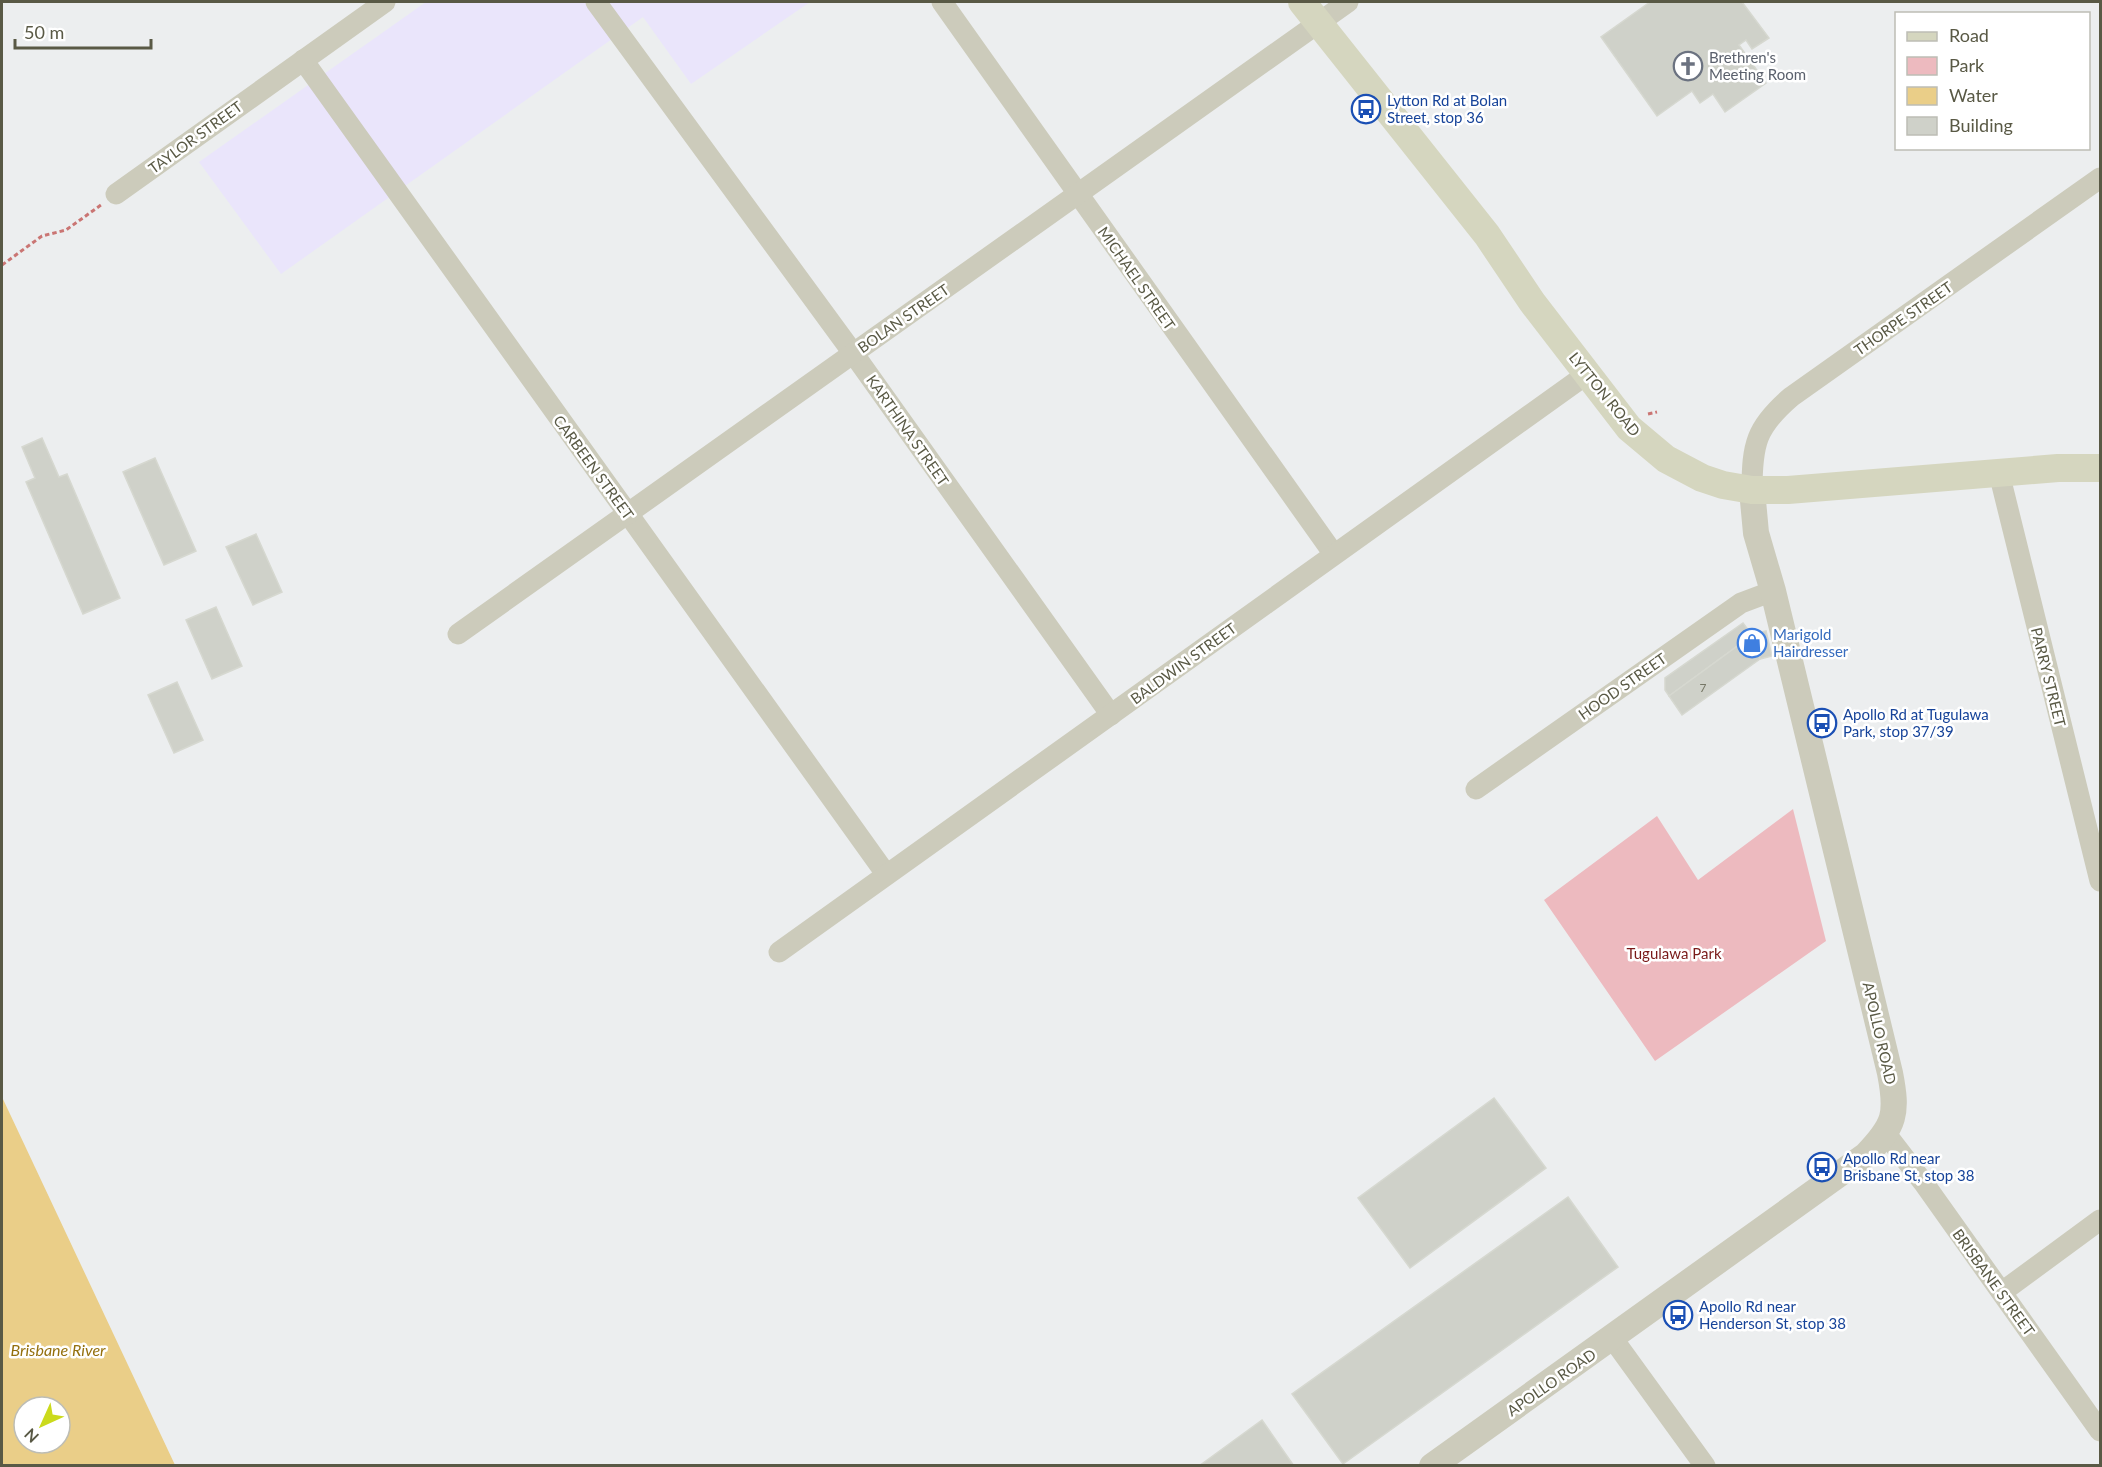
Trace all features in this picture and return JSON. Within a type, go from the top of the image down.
[{"type":"main road","name":"LYTTON ROAD","points":[[1310,12],[1487,235],[1532,302],[1629,428],[1666,459],[1702,478],[1723,485],[1752,490],[1788,490],[1999,473],[2100,468]]},
{"type":"street","name":"TAYLOR STREET","points":[[116,194],[385,2]]},
{"type":"street","name":"KARTHINA STREET","points":[[596,2],[853,353],[1111,715]]},
{"type":"street","name":"MICHAEL STREET","points":[[942,2],[1333,553]]},
{"type":"street","name":"BOLAN STREET","points":[[458,634],[1078,195],[1310,12],[1348,2]]},
{"type":"street","name":"CARBEEN STREET","points":[[303,60],[886,874]]},
{"type":"street","name":"THORPE STREET","points":[[1752,490],[1752,455],[1758,435],[1771,415],[1791,397],[2100,178]]},
{"type":"street","name":"BALDWIN STREET","points":[[779,952],[1333,553],[1587,374]]},
{"type":"street","name":"PARRY STREET","points":[[1999,473],[2100,881]]},
{"type":"street","name":"APOLLO ROAD","points":[[1432,1466],[1866,1155],[1886,1134],[1892,1120],[1894,1097],[1890,1073],[1773,591],[1756,533],[1752,490]]},
{"type":"street","name":"HOOD STREET","points":[[1476,789],[1741,603],[1773,591]]},
{"type":"street","name":"BRISBANE STREET","points":[[1886,1134],[2100,1431]]},
{"type":"street","points":[[2002,1292],[2100,1220]]},
{"type":"street","points":[[1613,1338],[1705,1466]]},
{"type":"path","points":[[2,266],[42,236],[66,230],[116,194]]},
{"type":"shaded area","points":[[426,2],[810,2],[691,84],[643,17],[281,274],[199,162]]},
{"type":"green space","name":"Tugulawa Park","points":[[1793,809],[1826,941],[1655,1061],[1544,900],[1657,816],[1698,880]]},
{"type":"water","name":"Brisbane River","points":[[2,1097],[175,1465],[2,1465]]},
{"type":"building","name":"Brethren's Meeting Room","points":[[1650,2],[1742,2],[1769,38],[1752,49],[1746,40],[1739,45],[1766,83],[1725,112],[1713,94],[1700,103],[1692,91],[1657,116],[1601,37]]},
{"type":"building","points":[[42,438],[59,477],[67,474],[120,598],[83,614],[26,482],[35,478],[22,447]]},
{"type":"building","points":[[155,458],[196,551],[164,565],[123,472]]},
{"type":"building","points":[[256,534],[282,592],[253,605],[226,547]]},
{"type":"building","points":[[216,607],[242,666],[212,679],[186,620]]},
{"type":"building","points":[[1743,623],[1752,635],[1669,696],[1665,690],[1665,678]]},
{"type":"building","points":[[1766,631],[1772,656],[1760,659],[1754,634]]},
{"type":"building","points":[[1754,634],[1760,659],[1682,715],[1669,696]]},
{"type":"building","points":[[177,682],[203,740],[174,753],[148,695]]},
{"type":"building","points":[[1494,1098],[1546,1168],[1410,1268],[1358,1198]]},
{"type":"building","points":[[1568,1197],[1618,1267],[1343,1464],[1292,1394]]},
{"type":"building","points":[[1262,1420],[1294,1466],[1199,1466]]},
{"type":"place","name":"Brethren's Meeting Room","points":[[1688,66]]},
{"type":"place","name":"Lytton Rd at Bolan Street, stop 36","points":[[1366,109]]},
{"type":"place","name":"Marigold Hairdresser","points":[[1752,643]]},
{"type":"place","name":"Apollo Rd at Tugulawa Park, stop 37/39","points":[[1822,723]]},
{"type":"place","name":"Apollo Rd near Brisbane St, stop 38","points":[[1822,1167]]},
{"type":"place","name":"Apollo Rd near Henderson St, stop 38","points":[[1678,1315]]}]
